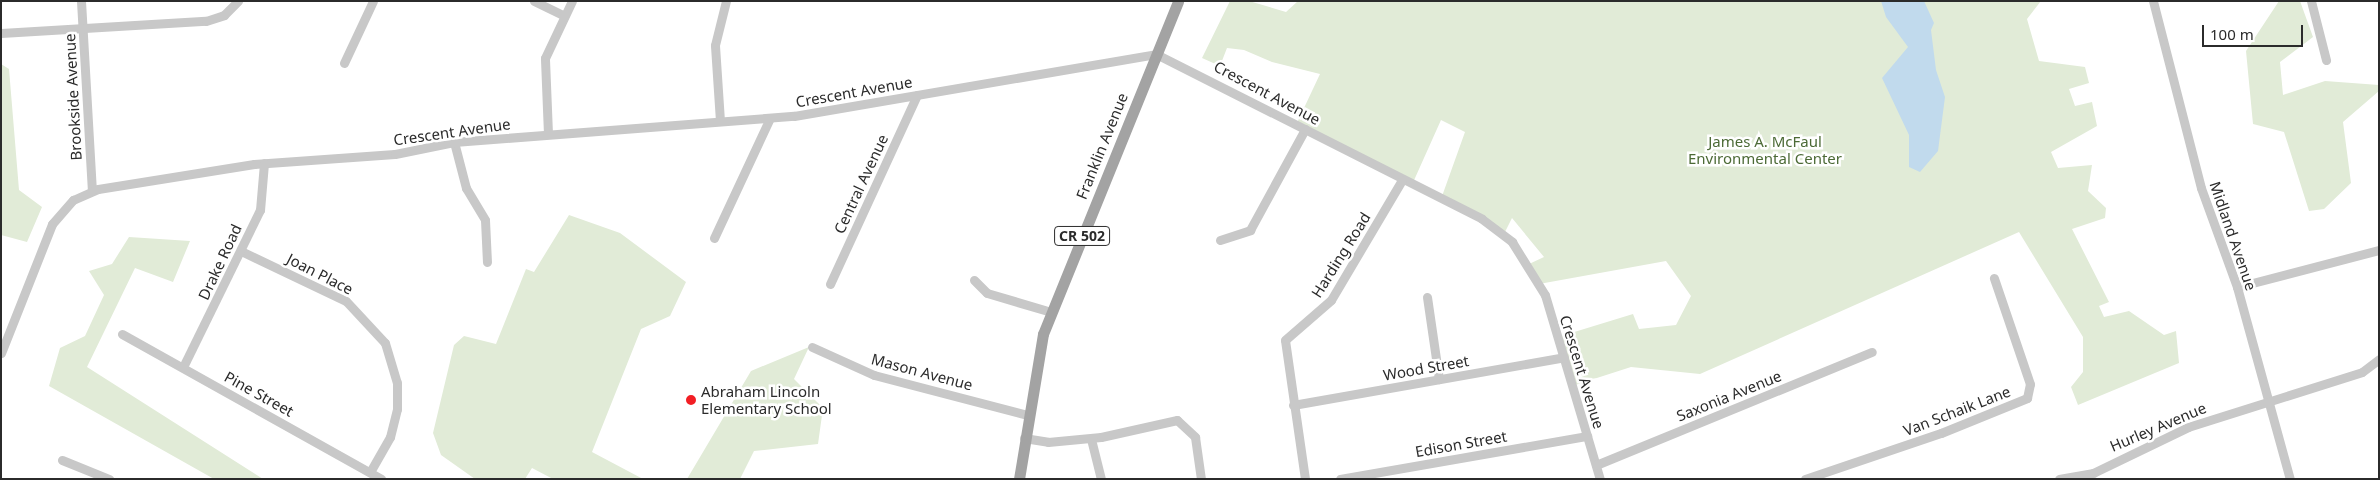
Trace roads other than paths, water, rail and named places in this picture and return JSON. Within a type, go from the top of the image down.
[{"type":"main road","name":"Franklin Avenue","points":[[1019,479],[1038,353],[1051,312],[1178,1]]},
{"type":"street","name":"Brookside Avenue","points":[[81,1],[92,191]]},
{"type":"street","points":[[1,32],[215,19],[238,1]]},
{"type":"street","points":[[344,63],[373,1]]},
{"type":"street","points":[[534,1],[563,15]]},
{"type":"street","points":[[548,134],[544,71],[549,45],[572,1]]},
{"type":"street","points":[[720,121],[715,45],[726,1]]},
{"type":"street","name":"Midland Avenue","points":[[2152,1],[2202,188],[2237,287],[2290,479]]},
{"type":"street","points":[[2310,1],[2326,60]]},
{"type":"street","name":"Crescent Avenue","points":[[1,353],[52,224],[69,204],[92,191],[264,163],[395,154],[454,142],[770,118],[1156,54],[1482,219],[1514,244],[1539,281],[1564,357],[1600,479]]},
{"type":"street","name":"Central Avenue","points":[[830,284],[917,95]]},
{"type":"street","points":[[714,238],[770,118]]},
{"type":"street","points":[[1220,240],[1250,230],[1305,129]]},
{"type":"street","points":[[454,142],[466,188],[485,220],[487,262]]},
{"type":"street","name":"Drake Road","points":[[184,367],[241,251],[264,196],[264,163]]},
{"type":"street","name":"Harding Road","points":[[1305,479],[1285,340],[1331,300],[1402,180]]},
{"type":"street","points":[[2237,287],[2379,250]]},
{"type":"street","name":"Joan Place","points":[[241,251],[346,301],[385,343],[397,382],[397,409],[390,437],[370,472]]},
{"type":"street","name":"Van Schaik Lane","points":[[1805,479],[1940,433],[2027,398],[2030,384],[1994,278]]},
{"type":"street","points":[[974,280],[987,292],[1051,312]]},
{"type":"street","points":[[1427,297],[1439,379]]},
{"type":"street","name":"Pine Street","points":[[122,334],[381,479]]},
{"type":"street","name":"Mason Avenue","points":[[812,347],[874,375],[1028,415]]},
{"type":"street","name":"Saxonia Avenue","points":[[1596,465],[1872,352]]},
{"type":"street","name":"Wood Street","points":[[1293,405],[1564,357]]},
{"type":"street","name":"Hurley Avenue","points":[[2059,479],[2093,476],[2188,427],[2269,399],[2362,372],[2379,358]]},
{"type":"street","points":[[1024,438],[1048,442],[1091,439],[1176,420],[1195,437],[1201,479]]},
{"type":"street","name":"Edison Street","points":[[1340,479],[1587,436]]},
{"type":"street","points":[[1091,439],[1101,479]]},
{"type":"street","points":[[62,460],[109,479]]},
{"type":"water","points":[[1881,1],[1924,1],[1934,23],[1931,30],[1936,70],[1945,97],[1938,151],[1920,172],[1909,167],[1909,135],[1882,78],[1908,47],[1886,17]]},
{"type":"place","name":"Abraham Lincoln Elementary School","points":[[691,400]]},
{"type":"park label","name":"James A. McFaul Environmental Center","points":[[1765,150]]}]
